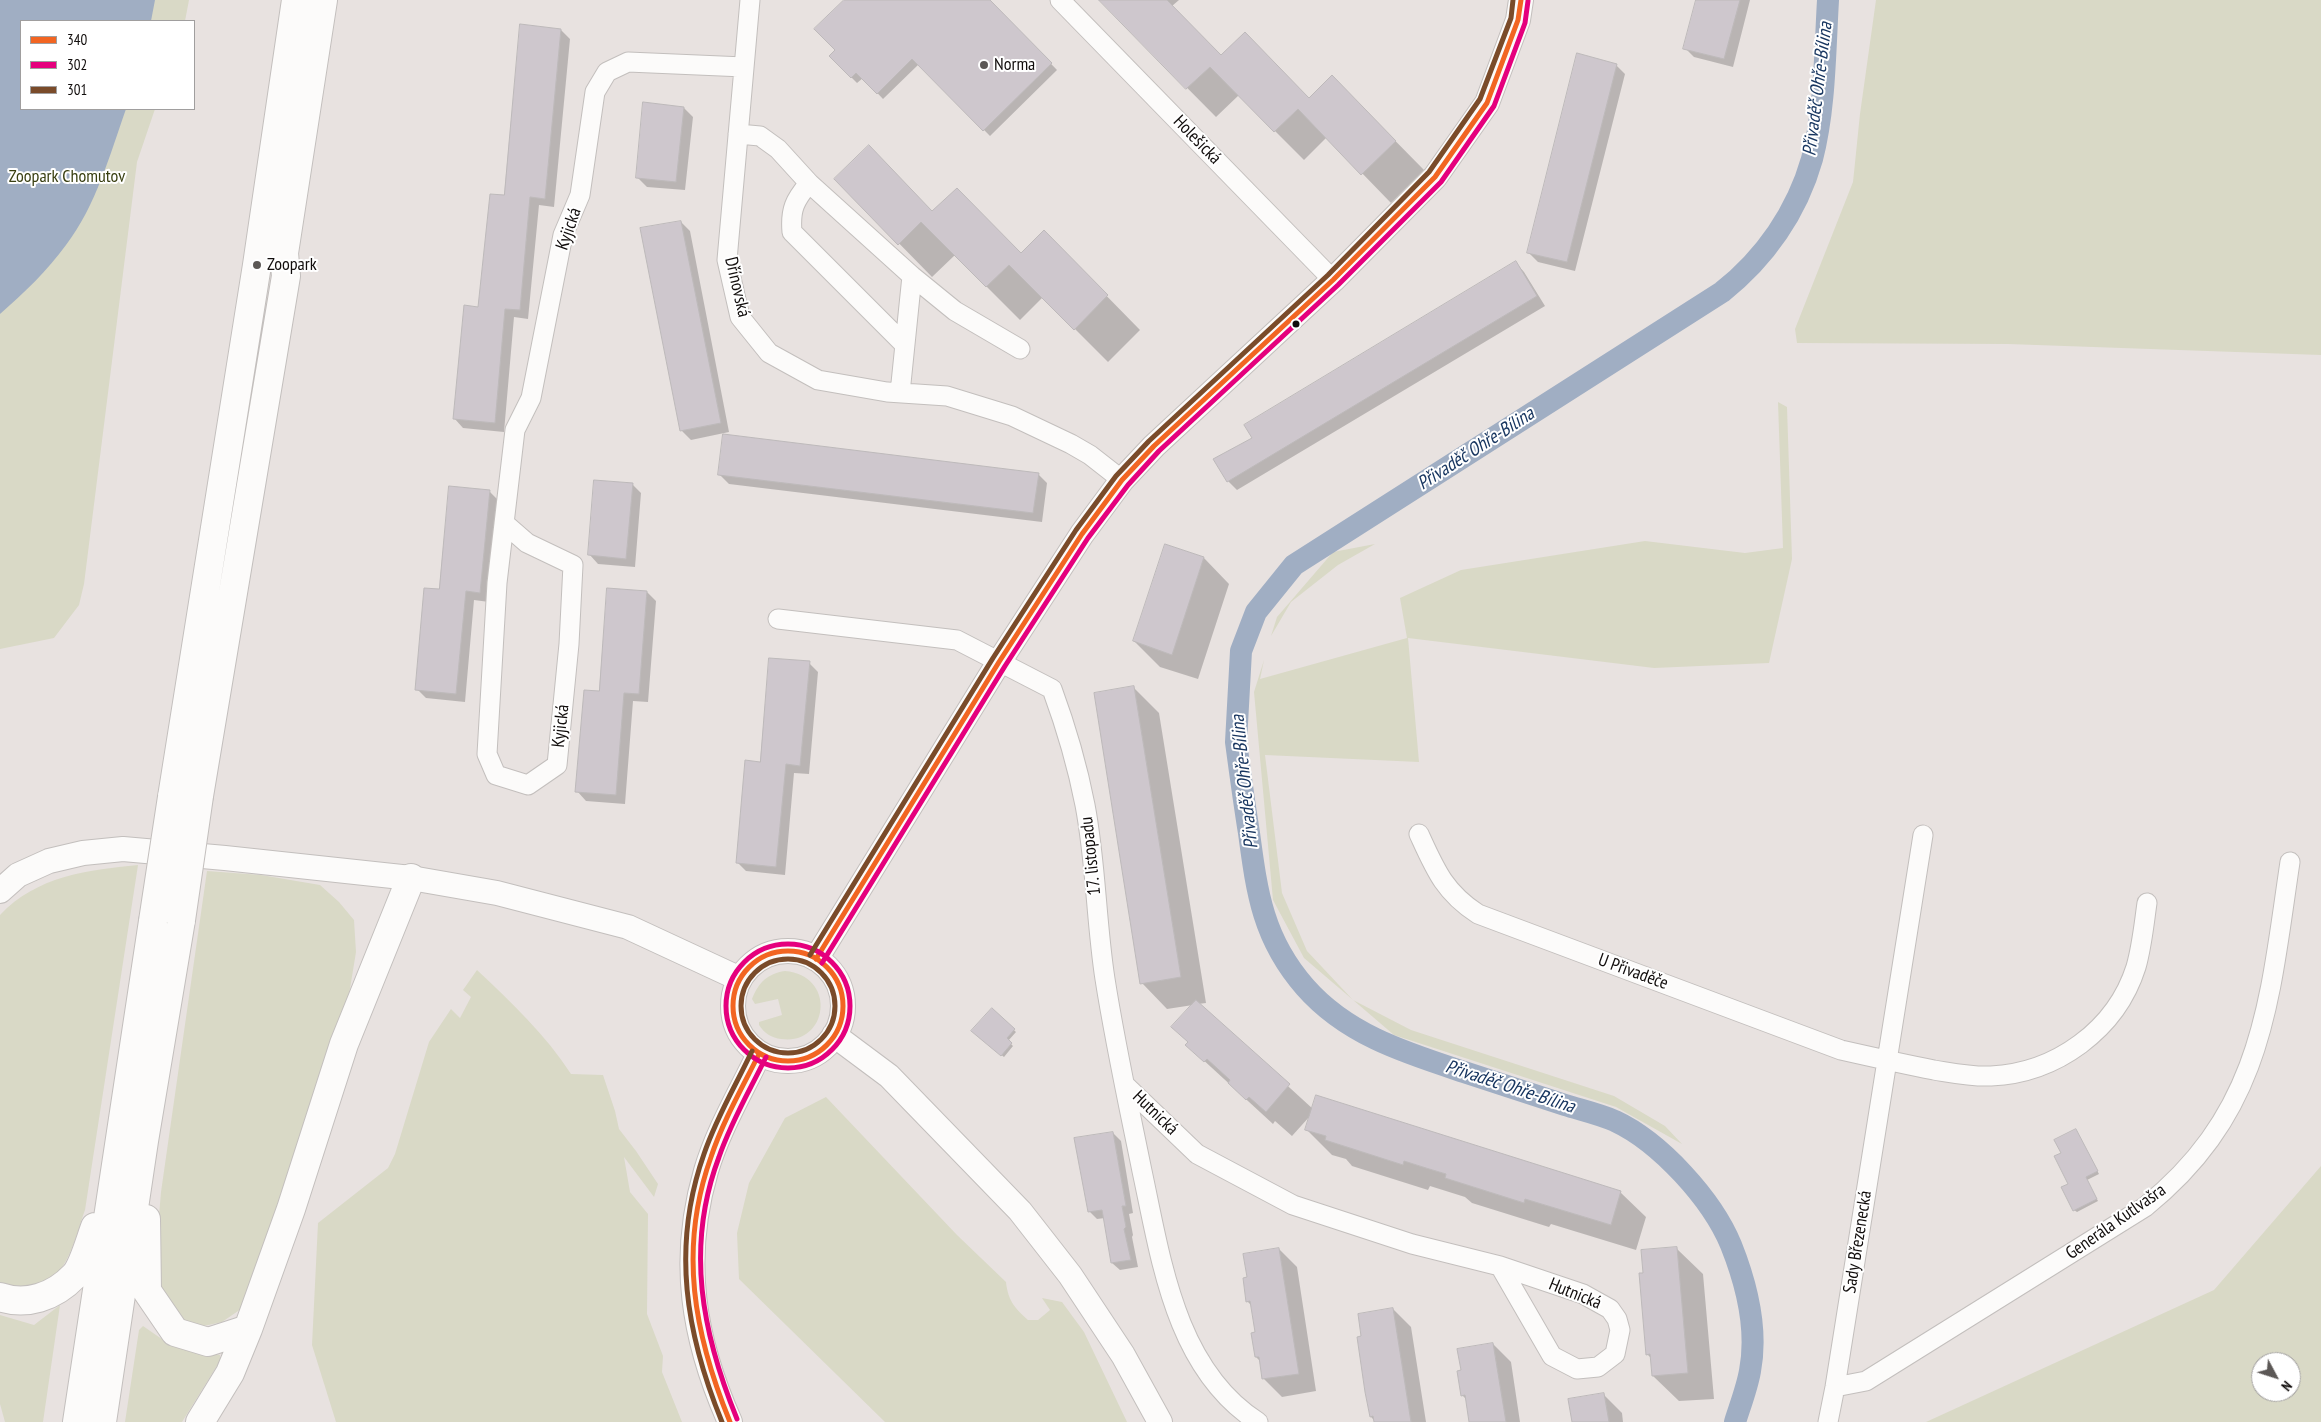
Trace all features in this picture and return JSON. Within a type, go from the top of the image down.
[{"type":"highway","points":[[102,1422],[144,1142],[181,920],[186,797],[255,275],[296,0]]},
{"type":"highway","points":[[77,1422],[153,921],[186,797],[286,276],[284,253],[322,0]]},
{"type":"highway","points":[[200,1422],[230,1373],[248,1329],[292,1209],[344,1044],[411,878]]},
{"type":"highway","points":[[144,1142],[148,1291],[175,1332],[208,1342],[248,1329]]},
{"type":"highway","points":[[0,1297],[13,1302],[31,1301],[51,1293],[74,1276],[111,1188]]},
{"type":"street","name":"Dřínovská","points":[[750,0],[727,260],[740,318],[769,353],[818,380],[887,392],[947,396],[1012,416],[1071,444],[1122,480]]},
{"type":"street","name":"Holešická","points":[[1060,0],[1333,280]]},
{"type":"street","points":[[816,959],[999,662],[1082,534],[1122,480],[1154,446],[1333,280],[1435,177],[1487,103],[1518,20],[1521,0]]},
{"type":"street","name":"Kyjická","points":[[504,523],[527,543],[574,565],[569,644],[557,765],[528,785],[496,775],[487,754],[497,583],[504,523],[515,430],[531,398],[563,235],[580,195],[594,92],[607,72],[628,62],[744,67]]},
{"type":"street","points":[[738,134],[760,136],[778,149],[810,183],[912,276],[956,311],[1020,349]]},
{"type":"street","points":[[810,183],[799,195],[790,213],[792,232],[904,344]]},
{"type":"street","points":[[900,392],[912,276]]},
{"type":"street","name":"17. listopadu","points":[[778,619],[957,640],[1052,689],[1070,737],[1086,806],[1105,978],[1125,1085]]},
{"type":"street","name":"U Přivaděče","points":[[1419,834],[1443,883],[1463,905],[1478,914],[1842,1050],[1887,1061]]},
{"type":"street","name":"Sady Březenecká","points":[[1828,1422],[1923,834]]},
{"type":"street","points":[[0,891],[18,876],[49,861],[83,853],[122,849],[411,878],[497,893],[628,926],[740,979]]},
{"type":"street","name":"Generála Kutlvašra","points":[[1835,1387],[1866,1381],[2145,1207],[2163,1192],[2195,1159],[2233,1104],[2243,1084],[2259,1039],[2270,994],[2290,862]]},
{"type":"street","points":[[1887,1061],[1969,1076],[1990,1076],[2030,1070],[2068,1053],[2102,1026],[2124,995],[2140,954],[2147,903]]},
{"type":"street","points":[[782,952],[800,952],[816,959],[829,970],[838,985],[842,1002],[841,1019],[834,1035],[824,1048],[809,1057],[792,1061],[775,1060],[759,1054],[746,1043],[737,1028],[733,1012],[734,995],[740,979],[751,965],[766,956],[782,952]]},
{"type":"street","points":[[834,1035],[889,1076],[1020,1211],[1070,1275],[1123,1355],[1160,1422]]},
{"type":"street","points":[[730,1422],[709,1368],[696,1320],[691,1271],[694,1222],[706,1170],[726,1122],[759,1054]]},
{"type":"street","name":"Hutnická","points":[[1125,1085],[1197,1154],[1293,1205],[1412,1244],[1500,1266],[1583,1294],[1610,1309],[1617,1319],[1620,1330],[1615,1354],[1598,1367],[1577,1369],[1552,1356],[1500,1266]]},
{"type":"street","name":"Hutnická","points":[[1125,1085],[1162,1265],[1178,1317],[1201,1362],[1214,1381],[1258,1422]]},
{"type":"green space","name":"Zoopark Chomutov","points":[[0,0],[189,0],[185,20],[20,20],[20,110],[155,110],[137,162],[84,584],[79,605],[54,638],[0,649]]},
{"type":"green space","points":[[1876,0],[2321,0],[2321,355],[2008,344],[1797,343],[1795,329],[1853,182],[1860,114]]},
{"type":"green space","points":[[1778,402],[1787,407],[1792,559],[1769,663],[1654,668],[1408,638],[1419,762],[1265,755],[1282,893],[1307,951],[1353,1000],[1304,958],[1273,900],[1254,692],[1264,660],[1260,679],[1407,638],[1400,598],[1461,570],[1645,541],[1745,553],[1783,548]]},
{"type":"green space","points":[[1375,544],[1338,565],[1291,602],[1271,636],[1277,617],[1333,552]]},
{"type":"green space","points":[[138,865],[85,1210],[69,1256],[55,1276],[46,1283],[31,1289],[0,1286],[0,915],[14,902],[46,883],[100,869]]},
{"type":"green space","points":[[207,871],[261,875],[320,885],[339,902],[354,920],[356,952],[348,1001],[241,1309],[222,1322],[204,1326],[184,1320],[168,1310],[160,1289],[156,1251],[161,1192]]},
{"type":"green space","points":[[477,970],[539,1032],[571,1074],[603,1075],[619,1129],[658,1184],[654,1197],[624,1157],[630,1192],[648,1214],[647,1314],[663,1356],[662,1372],[682,1422],[336,1422],[312,1345],[318,1223],[388,1168],[395,1154],[429,1042],[451,1009],[460,1018],[471,997],[463,990]]},
{"type":"green space","points":[[785,971],[802,976],[813,985],[819,997],[820,1009],[817,1022],[809,1032],[797,1038],[781,1039],[769,1035],[759,1025],[759,1022],[782,1015],[778,999],[755,1004],[752,999],[764,980],[773,974]]},
{"type":"green space","points":[[1353,1000],[1411,1030],[1614,1096],[1665,1126],[1682,1144],[1616,1107],[1394,1035]]},
{"type":"green space","points":[[826,1097],[957,1235],[1006,1282],[1008,1294],[1013,1304],[1028,1320],[1038,1320],[1050,1310],[1042,1298],[1062,1302],[1084,1332],[1127,1422],[885,1422],[739,1279],[737,1233],[749,1183],[785,1118]]},
{"type":"green space","points":[[2321,1166],[2321,1422],[1926,1422],[2214,1290]]},
{"type":"green space","points":[[60,1305],[43,1422],[5,1422],[0,1404],[0,1315],[34,1325]]},
{"type":"green space","points":[[143,1326],[169,1344],[220,1355],[220,1361],[182,1422],[125,1422],[139,1330]]},
{"type":"water","points":[[0,0],[155,0],[151,20],[20,20],[20,110],[126,110],[94,197],[77,230],[43,273],[0,314]]},
{"type":"building","name":"Norma","points":[[844,0],[990,0],[1052,63],[983,131],[912,59],[877,94],[856,73],[851,78],[829,56],[835,50],[814,29]]},
{"type":"building","points":[[1099,0],[1167,0],[1221,55],[1245,32],[1309,98],[1332,75],[1396,141],[1361,175],[1298,109],[1274,132],[1210,67],[1186,89]]},
{"type":"building","points":[[1696,0],[1740,0],[1724,59],[1683,49]]},
{"type":"building","points":[[520,24],[561,29],[545,199],[530,197],[520,310],[505,309],[495,423],[453,419],[464,305],[478,307],[490,194],[504,195]]},
{"type":"building","points":[[1577,53],[1617,64],[1567,262],[1527,253]]},
{"type":"building","points":[[643,102],[684,107],[676,182],[636,178]]},
{"type":"building","points":[[869,145],[932,211],[957,188],[1021,253],[1044,230],[1108,295],[1074,330],[1009,265],[986,287],[921,222],[898,245],[834,179]]},
{"type":"building","points":[[681,221],[721,423],[680,431],[640,228]]},
{"type":"building","points":[[1516,261],[1537,296],[1227,482],[1213,459],[1252,438],[1244,425]]},
{"type":"building","points":[[723,434],[1039,473],[1033,513],[718,475]]},
{"type":"building","points":[[594,480],[633,483],[626,559],[588,555]]},
{"type":"building","points":[[449,486],[490,490],[480,593],[466,591],[456,694],[415,690],[424,588],[439,589]]},
{"type":"building","points":[[1165,544],[1204,557],[1172,655],[1133,641]]},
{"type":"building","points":[[607,588],[647,591],[639,694],[624,693],[616,795],[575,792],[584,690],[599,691]]},
{"type":"building","points":[[769,658],[810,661],[800,766],[786,764],[776,867],[736,863],[745,760],[760,762]]},
{"type":"building","points":[[1134,686],[1181,977],[1140,984],[1094,693]]},
{"type":"building","points":[[1196,1000],[1290,1084],[1266,1112],[1249,1097],[1246,1100],[1228,1083],[1230,1080],[1207,1059],[1204,1062],[1185,1045],[1188,1042],[1171,1027]]},
{"type":"building","points":[[992,1008],[1015,1029],[1007,1038],[1012,1043],[1001,1056],[971,1031]]},
{"type":"building","points":[[1316,1095],[1621,1191],[1611,1225],[1525,1199],[1524,1203],[1445,1178],[1446,1174],[1404,1161],[1403,1165],[1325,1140],[1326,1136],[1305,1130]]},
{"type":"building","points":[[2076,1129],[2098,1171],[2086,1177],[2097,1199],[2073,1211],[2061,1187],[2068,1184],[2054,1156],[2061,1153],[2054,1140]]},
{"type":"building","points":[[1113,1132],[1126,1206],[1122,1206],[1126,1227],[1124,1229],[1131,1260],[1111,1263],[1102,1210],[1088,1212],[1074,1138]]},
{"type":"building","points":[[1677,1247],[1688,1373],[1652,1376],[1650,1354],[1646,1355],[1639,1273],[1643,1273],[1641,1250]]},
{"type":"building","points":[[1279,1248],[1299,1374],[1262,1379],[1259,1357],[1255,1357],[1251,1333],[1255,1332],[1250,1301],[1246,1302],[1243,1278],[1247,1277],[1243,1254]]},
{"type":"building","points":[[1393,1308],[1411,1422],[1374,1422],[1373,1416],[1370,1417],[1365,1392],[1357,1337],[1361,1336],[1358,1314]]},
{"type":"building","points":[[1493,1343],[1506,1422],[1469,1422],[1465,1395],[1461,1396],[1457,1371],[1461,1370],[1457,1349]]},
{"type":"building","points":[[1604,1393],[1609,1422],[1572,1422],[1568,1399]]},
{"type":"waterway","name":"Přivaděč Ohře-Bílina","points":[[1735,1422],[1750,1371],[1753,1339],[1750,1307],[1737,1260],[1722,1227],[1698,1191],[1683,1174],[1649,1143],[1632,1130],[1615,1121],[1421,1057],[1358,1030],[1322,1004],[1291,969],[1271,933],[1264,914],[1255,876],[1236,742],[1241,651],[1256,612],[1294,565],[1722,292],[1752,264],[1778,233],[1798,197],[1812,159],[1820,121],[1828,0]]},
{"type":"transit line","name":"301","points":[[810,955],[993,658],[1076,530],[1116,476],[1149,441],[1328,275],[1429,172],[1480,99],[1511,18],[1513,0]]},
{"type":"transit line","name":"340","points":[[816,959],[999,662],[1082,534],[1122,480],[1154,446],[1333,280],[1435,177],[1487,103],[1518,20],[1521,0]]},
{"type":"transit line","name":"302","points":[[822,963],[1005,666],[1088,538],[1128,485],[1159,451],[1338,285],[1441,182],[1494,106],[1525,23],[1528,1]]},
{"type":"transit line","name":"302","points":[[788,944],[812,949],[823,954],[832,962],[840,971],[845,982],[850,1006],[845,1030],[840,1041],[832,1050],[823,1058],[812,1063],[788,1068],[764,1063],[753,1058],[744,1050],[736,1041],[731,1030],[726,1006],[731,982],[736,971],[744,962],[753,954],[764,949],[788,944]]},
{"type":"transit line","name":"340","points":[[788,951],[799,952],[809,956],[827,967],[838,985],[842,995],[843,1006],[842,1017],[838,1027],[827,1045],[809,1056],[799,1060],[788,1061],[777,1060],[767,1056],[749,1045],[738,1027],[734,1017],[733,1006],[734,995],[738,985],[749,967],[767,956],[777,952],[788,951]]},
{"type":"transit line","name":"301","points":[[788,959],[806,962],[821,973],[832,988],[835,1006],[832,1024],[821,1039],[806,1050],[788,1053],[770,1050],[755,1039],[744,1024],[741,1006],[744,988],[755,973],[770,962],[788,959]]},
{"type":"transit line","name":"301","points":[[722,1422],[699,1356],[692,1323],[687,1290],[686,1256],[688,1223],[694,1189],[704,1154],[720,1115],[752,1051]]},
{"type":"transit line","name":"340","points":[[730,1422],[717,1389],[699,1324],[693,1258],[695,1225],[701,1191],[721,1130],[759,1054]]},
{"type":"transit line","name":"302","points":[[737,1419],[725,1387],[707,1322],[702,1290],[703,1224],[709,1191],[719,1157],[735,1119],[766,1057]]},
{"type":"place","name":"Norma","points":[[984,65]]},
{"type":"place","name":"Zoopark","points":[[257,265]]}]
